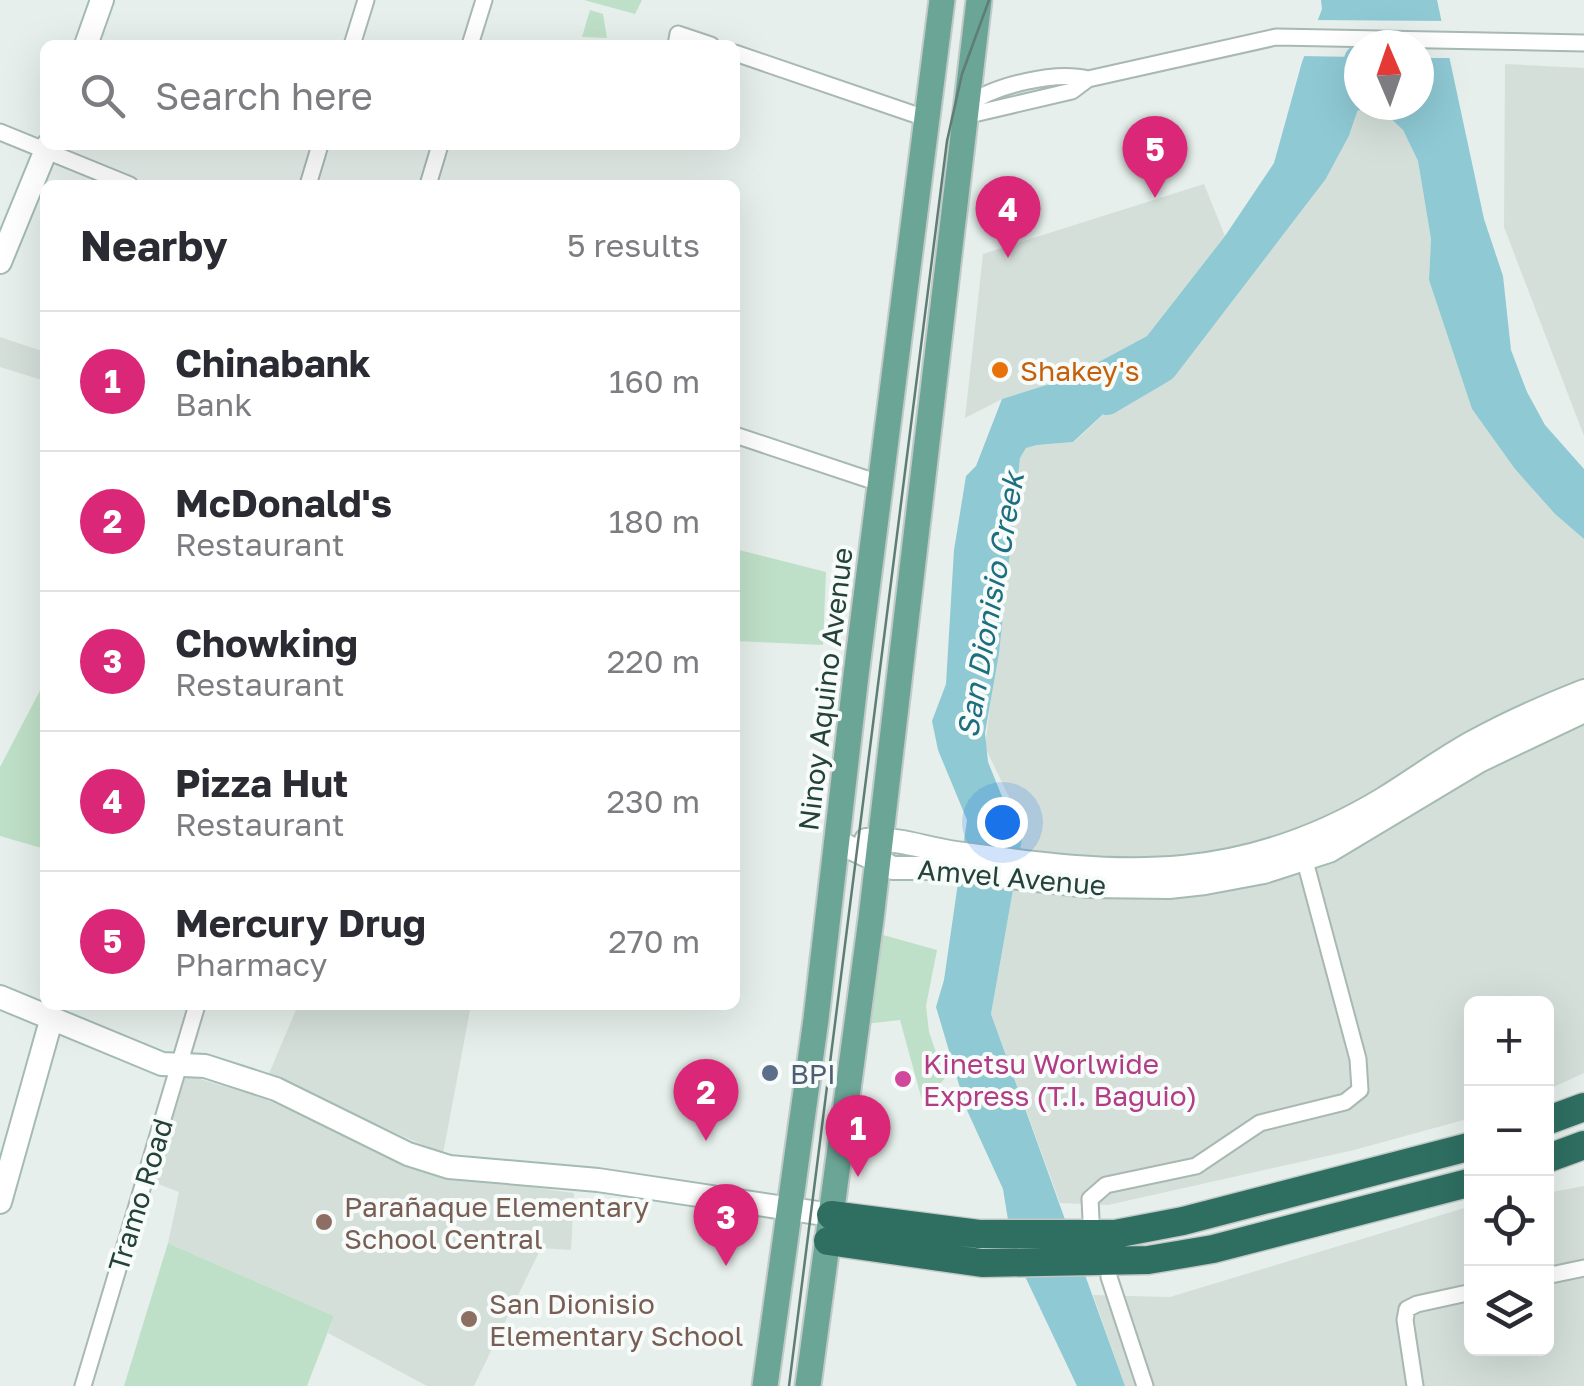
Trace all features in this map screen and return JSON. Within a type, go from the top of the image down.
[{"type":"highway","points":[[1554,1119],[1584,1107]]},
{"type":"highway","points":[[1554,1156],[1584,1144]]},
{"type":"highway","points":[[830,1228],[994,1235],[1085,1227],[1158,1226],[1464,1148]]},
{"type":"highway","points":[[830,1228],[962,1261],[1098,1270],[1212,1249],[1464,1184]]},
{"type":"main road","points":[[88,40],[102,0]]},
{"type":"main road","name":"Ninoy Aquino Avenue","points":[[765,1386],[942,0]]},
{"type":"main road","points":[[808,1386],[878,850],[979,0]]},
{"type":"main road","points":[[928,115],[967,110]]},
{"type":"main road","points":[[0,262],[46,150]]},
{"type":"main road","name":"Amvel Avenue","points":[[1302,851],[1488,734],[1584,691]]},
{"type":"main road","name":"Amvel Avenue","points":[[836,841],[878,850],[893,868],[942,859],[1030,871],[1089,886],[1169,887],[1241,877],[1302,851],[1358,835],[1512,743],[1584,711]]},
{"type":"main road","points":[[0,997],[40,1007]]},
{"type":"main road","points":[[0,1202],[54,1011],[162,1064],[204,1066],[276,1089],[408,1154],[450,1167],[598,1180],[790,1209],[830,1228]]},
{"type":"street","points":[[354,40],[366,0]]},
{"type":"street","points":[[472,40],[484,0]]},
{"type":"street","points":[[677,40],[678,34],[696,40]]},
{"type":"street","points":[[967,110],[978,113],[1072,92],[1088,79],[1276,36],[1578,42]]},
{"type":"street","points":[[740,55],[928,115]]},
{"type":"street","points":[[0,132],[40,145]]},
{"type":"street","points":[[54,150],[119,180]]},
{"type":"street","points":[[310,180],[318,150]]},
{"type":"street","points":[[430,180],[438,150]]},
{"type":"street","points":[[740,437],[882,484]]},
{"type":"street","points":[[1085,1227],[1090,1199],[1106,1185],[1196,1166],[1260,1123],[1345,1102],[1360,1090],[1358,1059],[1302,851]]},
{"type":"street","name":"Tramo Road","points":[[82,1386],[196,1010]]},
{"type":"street","points":[[1554,1274],[1584,1268]]},
{"type":"street","points":[[1098,1270],[1145,1386]]},
{"type":"street","points":[[1414,1386],[1407,1309],[1464,1294]]},
{"type":"shaded area","points":[[1505,64],[1584,68],[1584,436],[1504,227]]},
{"type":"shaded area","points":[[1346,120],[1392,120],[1403,130],[1418,161],[1431,239],[1429,280],[1472,409],[1515,469],[1555,514],[1584,539],[1584,1073],[1554,1087],[1554,996],[1464,996],[1464,1120],[1354,1150],[1108,1205],[1060,1203],[991,1014],[1024,828],[985,747],[1020,458],[1026,448],[1074,442],[1166,356],[1291,194],[1328,154]]},
{"type":"shaded area","points":[[1204,184],[1225,236],[1147,336],[1069,378],[1002,399],[965,418],[983,254]]},
{"type":"shaded area","points":[[0,337],[40,350],[40,379],[0,367]]},
{"type":"shaded area","points":[[296,1010],[470,1010],[443,1154],[268,1076]]},
{"type":"shaded area","name":"Parañaque Elementary School Central","points":[[180,1073],[266,1099],[422,1172],[574,1193],[571,1250],[541,1248],[474,1386],[427,1386],[328,1333],[334,1316],[168,1243],[179,1192],[148,1180]]},
{"type":"shaded area","points":[[1584,1186],[1584,1386],[1125,1386],[1093,1295],[1170,1297],[1464,1208],[1464,1356],[1554,1356],[1554,1192]]},
{"type":"green space","points":[[584,0],[642,0],[635,14]]},
{"type":"green space","points":[[590,10],[603,14],[607,38],[582,37]]},
{"type":"green space","points":[[740,550],[826,572],[823,645],[740,641]]},
{"type":"green space","points":[[40,691],[40,848],[0,836],[0,767]]},
{"type":"green space","points":[[876,933],[937,950],[926,1006],[929,1032],[945,1078],[923,1104],[900,1020],[865,1024]]},
{"type":"green space","points":[[168,1243],[334,1316],[307,1386],[124,1386]]},
{"type":"water","points":[[1321,0],[1437,0],[1484,219],[1503,276],[1511,350],[1545,425],[1584,469],[1584,539],[1555,514],[1515,469],[1472,409],[1429,280],[1431,239],[1418,161],[1403,130],[1392,120],[1434,120],[1434,30],[1344,30],[1346,120],[1328,154],[1291,194],[1166,356],[1073,442],[1026,448],[1020,458],[999,653],[985,733],[988,762],[1003,799],[1024,828],[991,1014],[1125,1386],[1077,1386],[1013,1251],[1003,1189],[966,1108],[936,1007],[944,980],[967,820],[938,750],[932,721],[946,684],[954,550],[966,476],[976,466],[1002,399],[1069,378],[1147,336],[1225,236],[1274,163],[1302,62],[1322,9]]},
{"type":"pier","points":[[1312,20],[1447,21],[1456,58],[1434,58],[1434,30],[1344,30],[1344,57],[1298,56]]},
{"type":"waterway","name":"San Dionisio Creek","points":[[1107,400],[1163,367],[1313,171],[1344,104]]},
{"type":"tram line","points":[[789,1386],[947,141],[962,74],[989,0]]},
{"type":"place","name":"Mercury Drug","points":[[1155,198]]},
{"type":"place","name":"Pizza Hut","points":[[1008,258]]},
{"type":"place","name":"Shakey's","points":[[1000,370]]},
{"type":"place","name":"BPI","points":[[770,1073]]},
{"type":"place","name":"Kinetsu Worlwide Express (T.I. Baguio)","points":[[903,1079]]},
{"type":"place","name":"McDonald's","points":[[706,1141]]},
{"type":"place","name":"Chinabank","points":[[858,1177]]},
{"type":"place","name":"Parañaque Elementary School Central","points":[[324,1222]]},
{"type":"place","name":"Chowking","points":[[726,1266]]},
{"type":"place","name":"San Dionisio Elementary School","points":[[469,1319]]}]
